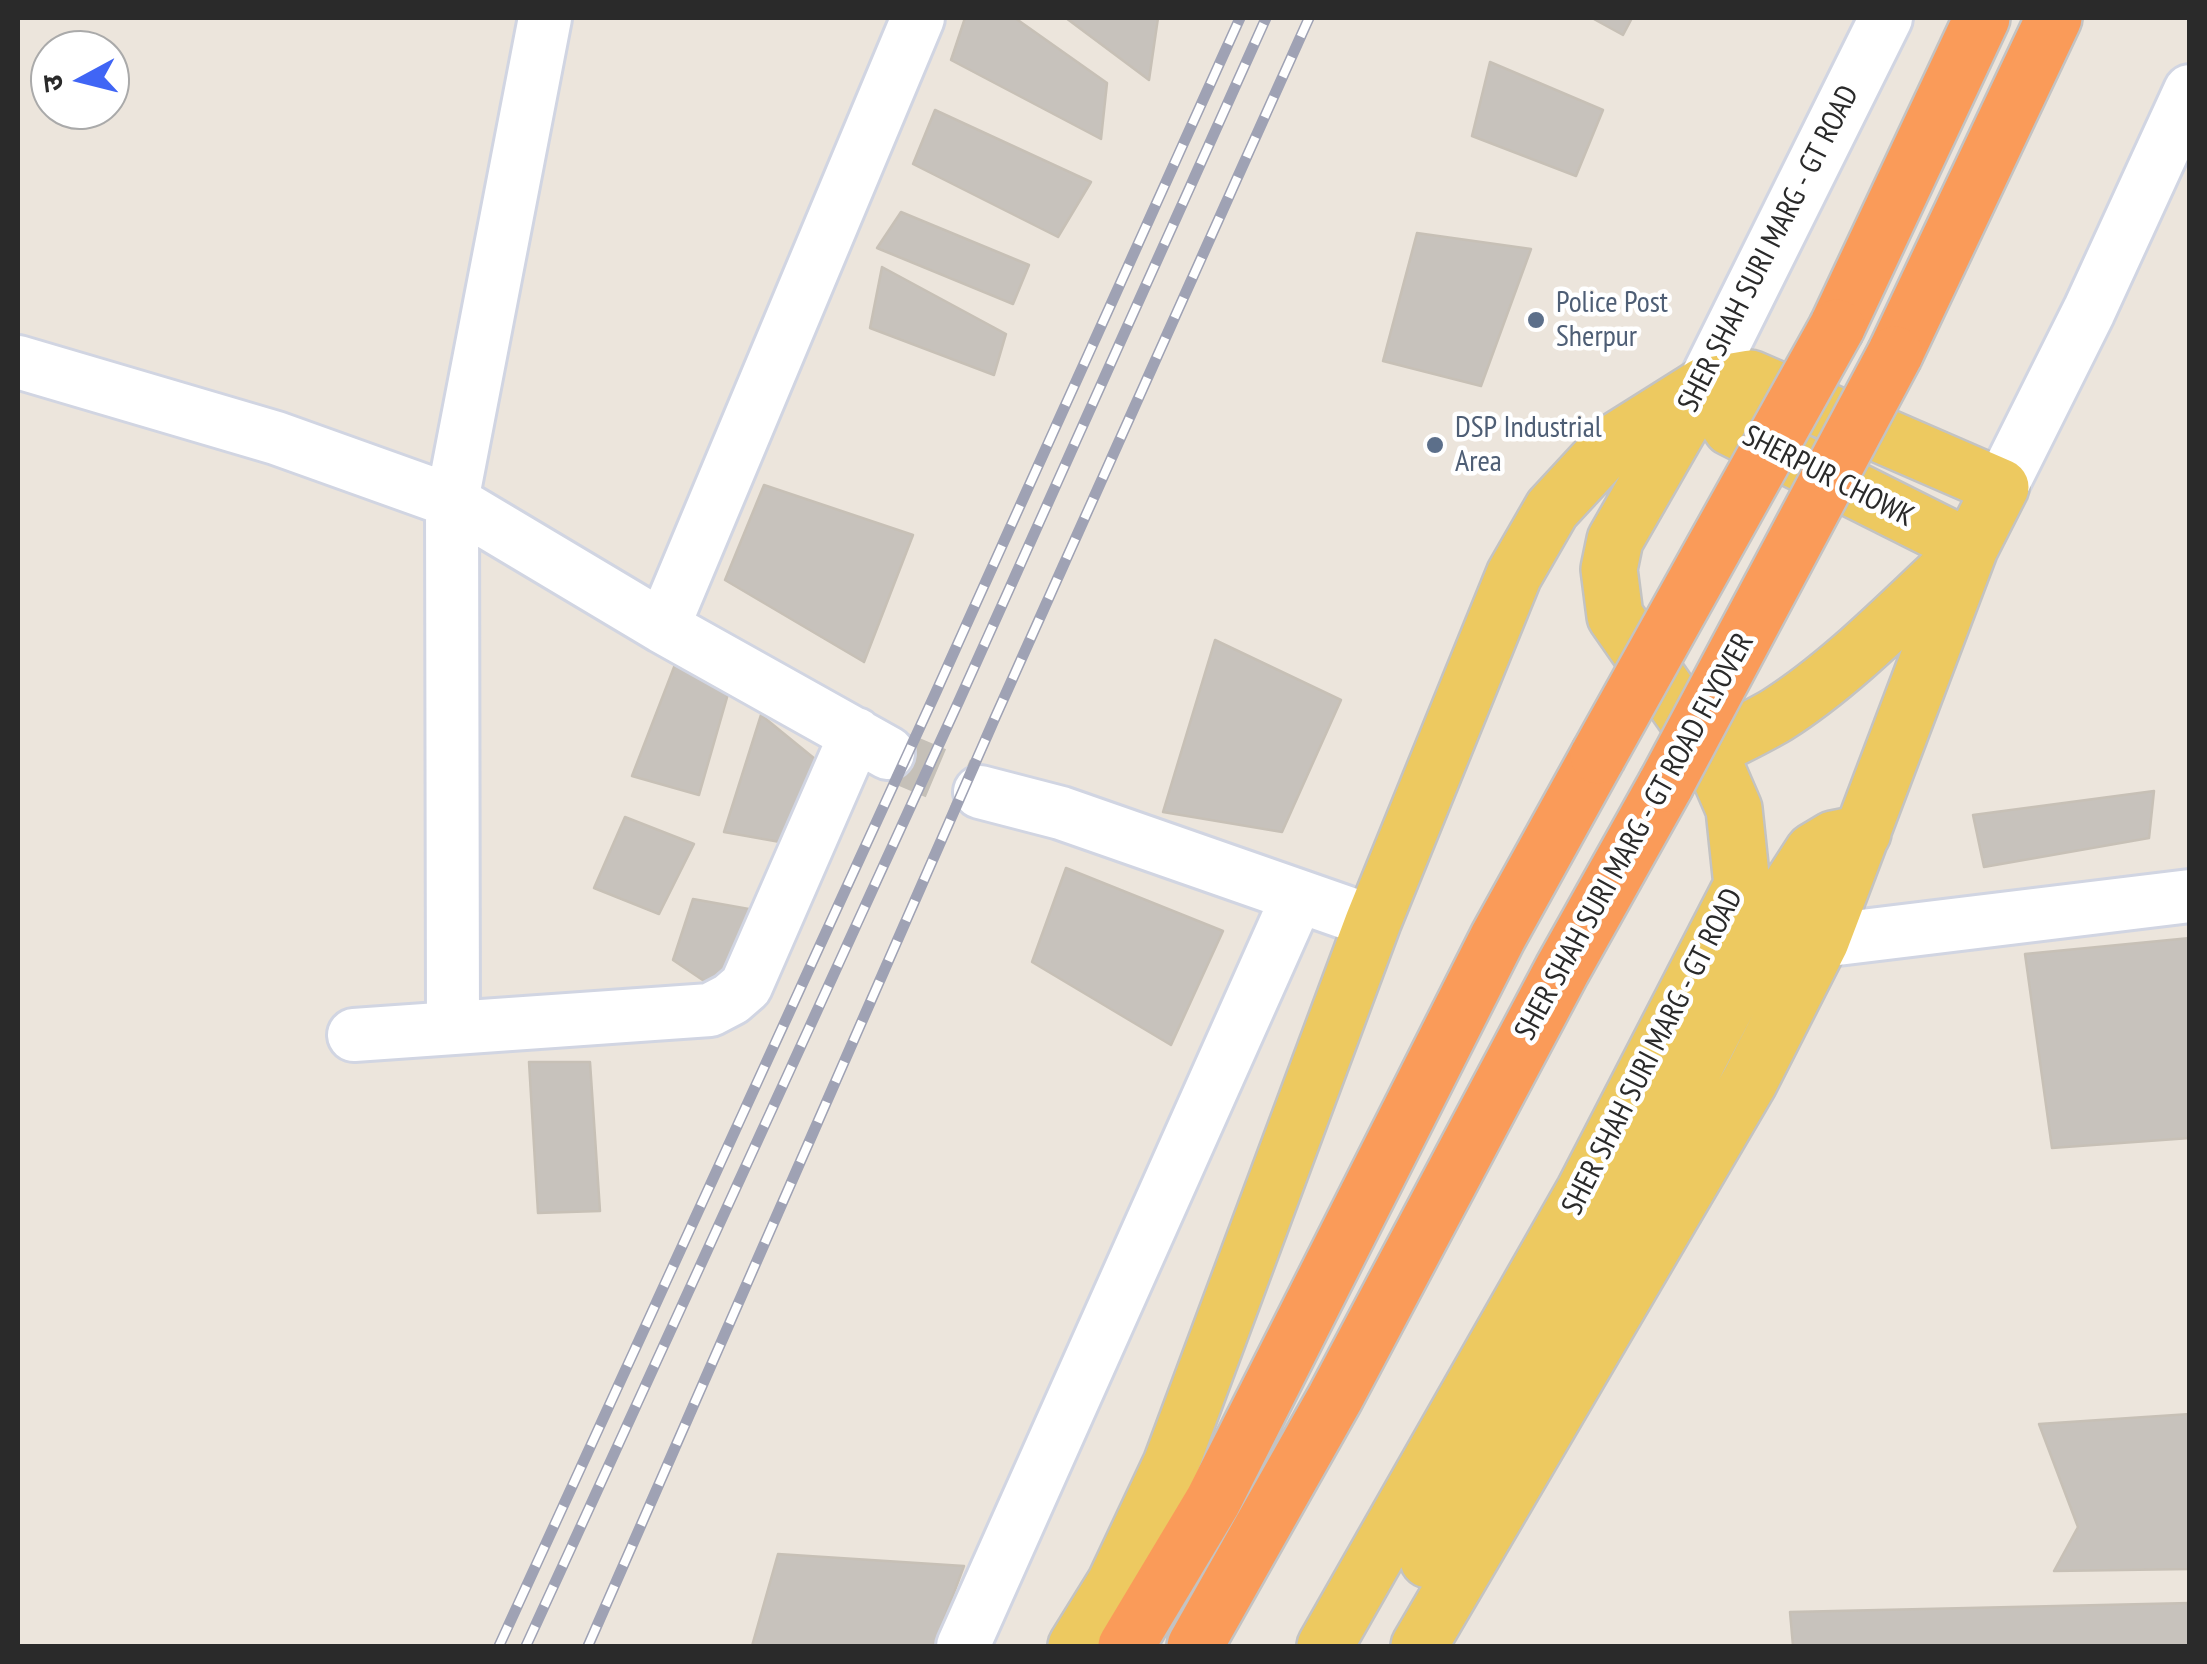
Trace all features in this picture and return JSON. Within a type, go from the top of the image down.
[{"type":"highway","points":[[1126,1646],[1213,1501],[1498,937],[1837,327],[1982,18]]},
{"type":"highway","name":"SHER SHAH SURI MARG - GT ROAD FLYOVER","points":[[1195,1646],[1335,1398],[1896,354],[2054,18]]},
{"type":"main road","points":[[1076,1646],[1115,1583],[1171,1464],[1373,922],[1514,574],[1552,509],[1614,442],[1703,386],[1750,378],[2001,487],[1970,548],[1821,941],[1750,1081],[1419,1646]]},
{"type":"main road","name":"SHERPUR CHOWK","points":[[1703,386],[1731,428],[1970,548]]},
{"type":"main road","name":"SHER SHAH SURI MARG - GT ROAD","points":[[1325,1646],[1584,1192],[1742,885],[1734,810],[1708,751],[1615,616],[1609,569],[1614,540],[1703,386]]},
{"type":"main road","points":[[1708,751],[1776,715],[1802,696],[1970,548]]},
{"type":"main road","points":[[1381,1646],[1634,1182],[1782,899],[1813,852],[1833,839],[1863,833]]},
{"type":"street","points":[[453,1028],[452,501],[544,18]]},
{"type":"street","points":[[662,628],[918,18]]},
{"type":"street","name":"SHER SHAH SURI MARG - GT ROAD","points":[[1703,386],[1886,18]]},
{"type":"street","points":[[2001,487],[2190,91]]},
{"type":"street","points":[[18,362],[276,438],[452,501],[662,628],[872,744],[746,986],[731,1000],[710,1010],[354,1035]]},
{"type":"street","points":[[980,792],[1062,813],[1373,922]]},
{"type":"street","points":[[963,1646],[1298,896]]},
{"type":"street","points":[[1821,941],[2190,896]]},
{"type":"building","points":[[965,18],[1015,18],[1107,83],[1101,139],[951,60]]},
{"type":"building","points":[[1066,18],[1158,18],[1149,80]]},
{"type":"building","points":[[1592,18],[1632,18],[1623,35]]},
{"type":"building","points":[[1490,62],[1603,110],[1576,176],[1472,136]]},
{"type":"building","points":[[935,110],[1091,182],[1058,237],[913,164]]},
{"type":"building","points":[[901,212],[1029,265],[1013,304],[877,248]]},
{"type":"building","points":[[1417,233],[1531,249],[1481,386],[1383,361]]},
{"type":"building","points":[[882,267],[1006,334],[994,375],[870,328]]},
{"type":"building","points":[[764,485],[913,535],[864,662],[725,580]]},
{"type":"building","points":[[1215,640],[1341,700],[1282,832],[1163,812]]},
{"type":"building","points":[[676,662],[728,694],[699,795],[632,776]]},
{"type":"building","points":[[761,715],[815,759],[780,842],[724,832]]},
{"type":"building","points":[[2154,791],[2149,838],[1984,867],[1973,815]]},
{"type":"building","points":[[625,817],[694,844],[659,914],[594,888]]},
{"type":"building","points":[[1066,868],[1223,931],[1171,1045],[1032,962]]},
{"type":"building","points":[[693,899],[760,911],[716,989],[673,960]]},
{"type":"building","points":[[2190,938],[2190,1138],[2052,1148],[2025,954]]},
{"type":"building","points":[[529,1062],[590,1062],[600,1211],[538,1213]]},
{"type":"building","points":[[2190,1414],[2190,1569],[2054,1571],[2078,1527],[2039,1424]]},
{"type":"building","points":[[778,1554],[964,1566],[934,1646],[752,1646]]},
{"type":"building","points":[[2190,1603],[2190,1646],[1793,1646],[1790,1612]]},
{"type":"tunnel","points":[[888,753],[980,792]]},
{"type":"railway","points":[[499,1646],[1240,18]]},
{"type":"railway","points":[[526,1646],[958,703],[1266,18]]},
{"type":"railway","points":[[588,1646],[994,720],[1309,18]]},
{"type":"place","name":"Police Post Sherpur","points":[[1536,320]]},
{"type":"place","name":"DSP Industrial Area","points":[[1435,445]]}]
